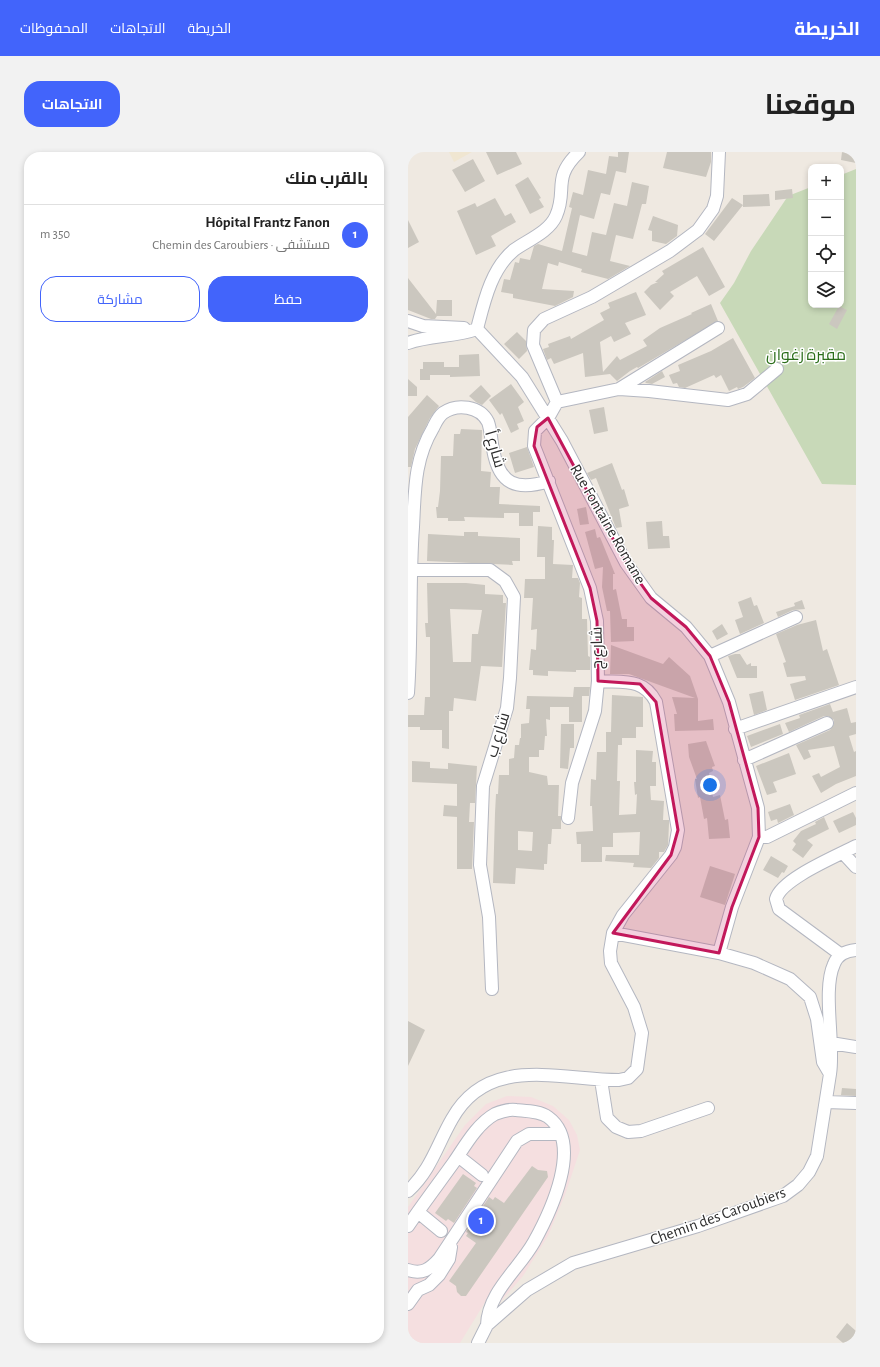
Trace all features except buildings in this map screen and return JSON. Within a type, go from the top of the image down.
[{"type":"street","points":[[477,329],[492,280],[502,263],[513,251],[546,229],[556,216],[563,173],[567,165],[579,152]]},
{"type":"street","points":[[719,152],[717,196],[713,209],[698,230],[670,251],[592,297],[544,320],[536,326],[532,335],[533,345],[557,402],[619,389],[649,390],[728,400],[747,394],[777,369]]},
{"type":"street","points":[[408,321],[423,326],[477,329]]},
{"type":"street","points":[[619,389],[718,328]]},
{"type":"street","points":[[408,343],[416,340],[465,334],[477,329]]},
{"type":"street","name":"Rue Fontaine Romane","points":[[477,329],[522,377],[548,418],[626,563],[651,598],[686,627],[710,656],[729,702],[758,808],[759,837],[732,907],[719,953]]},
{"type":"street","name":"شارع ج","points":[[557,402],[548,418],[538,427],[533,441],[590,588],[597,621],[598,681],[595,711],[572,783],[568,818]]},
{"type":"street","name":"شارع أ","points":[[408,693],[411,650],[410,570],[418,462],[424,442],[438,418],[448,410],[461,407],[474,410],[485,418],[488,423],[494,454],[499,470],[508,480],[520,486],[549,481]]},
{"type":"street","name":"شارع ب","points":[[410,570],[490,570],[505,581],[514,597],[510,678],[506,708],[483,786],[480,865],[489,918],[492,989]]},
{"type":"street","points":[[710,656],[796,616]]},
{"type":"street","points":[[408,1191],[421,1179],[438,1149],[452,1118],[469,1096],[490,1081],[523,1074],[619,1080],[628,1078],[637,1068],[640,1060],[642,1033],[634,1007],[611,963],[610,951],[613,934],[623,916],[671,855],[675,847],[678,830],[658,710],[654,698],[647,688],[640,684],[598,681]]},
{"type":"street","points":[[736,729],[856,687]]},
{"type":"street","points":[[744,760],[827,723]]},
{"type":"street","points":[[759,837],[767,837],[856,793]]},
{"type":"street","points":[[856,846],[797,877],[780,890],[776,899],[779,909],[840,954],[856,950]]},
{"type":"street","points":[[842,853],[856,867]]},
{"type":"street","points":[[613,934],[719,953],[754,963],[790,979],[810,998],[818,1019],[823,1062],[830,1074]]},
{"type":"street","name":"Chemin des Caroubiers","points":[[478,1343],[488,1325],[527,1290],[573,1262],[698,1226],[784,1196],[798,1185],[809,1172],[817,1156],[832,1060],[829,977],[834,962],[840,954]]},
{"type":"street","points":[[831,1043],[856,1047]]},
{"type":"street","points":[[601,1080],[607,1118],[616,1127],[628,1132],[641,1131],[708,1108]]},
{"type":"street","points":[[826,1102],[856,1103]]},
{"type":"street","points":[[408,1226],[476,1131],[485,1122],[496,1114],[514,1110],[547,1116],[561,1134],[565,1152],[561,1178],[547,1216],[533,1244],[492,1302],[488,1316],[488,1325]]},
{"type":"street","points":[[408,1270],[422,1272],[431,1268],[452,1242],[518,1140],[529,1134],[561,1134]]},
{"type":"street","points":[[458,1156],[482,1175]]},
{"type":"street","points":[[418,1212],[441,1232]]},
{"type":"street","points":[[408,1304],[418,1290],[429,1285],[439,1275],[449,1259],[452,1242]]},
{"type":"highlighted area","points":[[548,418],[626,563],[651,598],[686,627],[710,656],[729,702],[758,808],[759,837],[732,907],[719,953],[613,933],[671,855],[678,830],[656,702],[640,684],[598,681],[597,621],[590,588],[534,446],[537,427]]},
{"type":"shaded area","points":[[449,152],[472,152],[454,162]]},
{"type":"shaded area","points":[[507,1096],[531,1097],[553,1106],[569,1120],[577,1135],[580,1150],[565,1195],[548,1236],[523,1276],[496,1307],[487,1299],[460,1343],[408,1343],[408,1207],[465,1125],[486,1104]]},
{"type":"green space","name":"مقبرة زغوان","points":[[856,169],[856,485],[822,484],[720,303],[734,283],[751,251],[788,196],[808,188],[808,308],[844,308],[844,174]]},
{"type":"place","name":"Hôpital Frantz Fanon","points":[[481,1221]]}]
